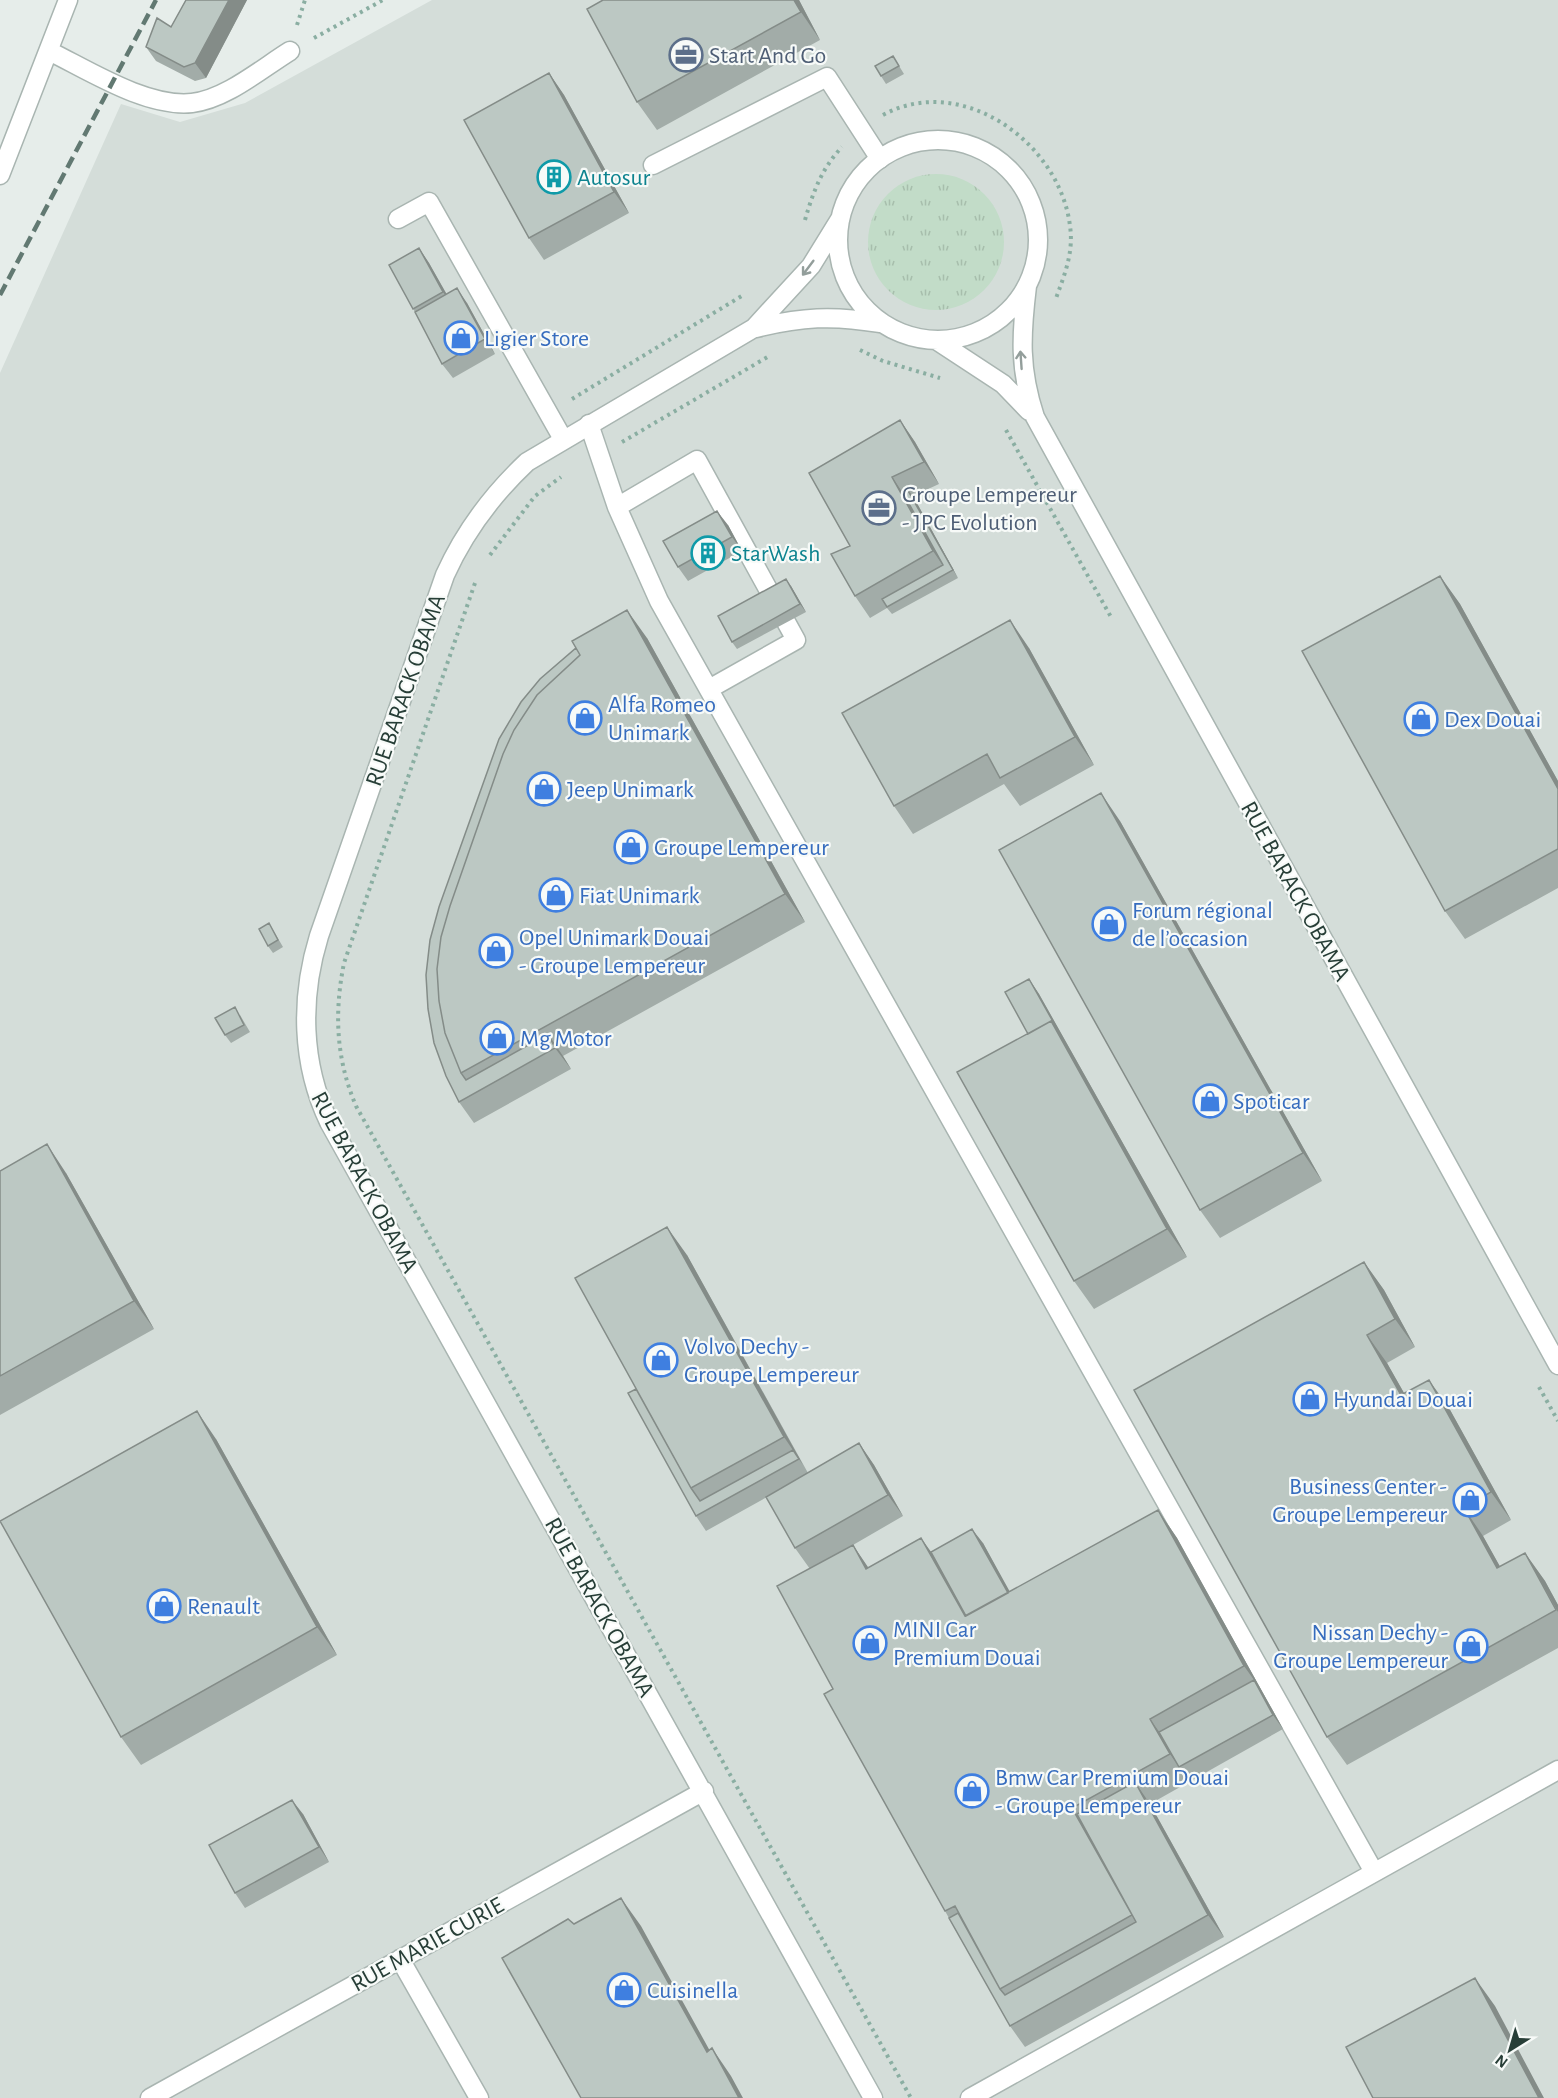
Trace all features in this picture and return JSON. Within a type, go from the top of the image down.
[{"type":"street","points":[[0,175],[68,0]]},
{"type":"street","points":[[49,51],[111,81],[153,98],[193,103],[226,91],[290,51]]},
{"type":"street","points":[[653,165],[827,77],[880,159]]},
{"type":"street","points":[[936,140],[972,147],[1003,165],[1019,183],[1034,215],[1037,251],[1027,286],[1014,304],[989,326],[958,338],[936,340],[903,334],[883,323],[859,302],[843,273],[838,251],[840,219],[857,181],[880,159],[901,147],[936,140]]},
{"type":"street","points":[[398,219],[429,202],[563,439]]},
{"type":"street","name":"RUE BARACK OBAMA","points":[[840,219],[811,266],[754,328],[527,462],[510,478],[461,543],[445,576],[311,960],[306,1011],[309,1066],[314,1088],[329,1122],[704,1791],[873,2098]]},
{"type":"street","name":"RUE BARACK OBAMA","points":[[1027,286],[1021,349],[1026,390],[1035,417],[1558,1365]]},
{"type":"street","name":"RUE BARACK OBAMA","points":[[754,328],[806,317],[845,317],[883,323]]},
{"type":"street","name":"RUE BARACK OBAMA","points":[[936,340],[1003,384],[1035,417]]},
{"type":"street","points":[[589,424],[617,507],[646,576],[1374,1872]]},
{"type":"street","points":[[617,507],[697,460],[796,640],[709,689]]},
{"type":"street","points":[[970,2098],[1558,1770]]},
{"type":"street","name":"RUE MARIE CURIE","points":[[150,2098],[704,1791]]},
{"type":"street","points":[[400,1959],[479,2098]]},
{"type":"path","points":[[290,51],[383,0]]},
{"type":"path","points":[[856,347],[883,361],[949,381]]},
{"type":"path","points":[[485,562],[535,496],[558,479],[775,352]]},
{"type":"path","points":[[1002,421],[1113,621]]},
{"type":"path","points":[[477,576],[344,963],[337,1026],[344,1074],[356,1106],[911,2098]]},
{"type":"path","points":[[1536,1381],[1558,1421]]},
{"type":"shaded area","points":[[432,0],[1558,0],[1558,2098],[0,2098],[0,373],[121,104],[180,122],[245,103]]},
{"type":"green space","points":[[936,174],[962,179],[974,185],[984,194],[993,204],[999,216],[1004,242],[999,268],[993,280],[984,290],[974,299],[962,305],[936,310],[910,305],[898,299],[888,290],[879,280],[873,268],[868,242],[873,216],[879,204],[888,194],[898,185],[910,179]]},
{"type":"building","points":[[186,0],[229,0],[195,63],[184,67],[146,47],[157,18],[171,27]]},
{"type":"building","points":[[603,0],[794,0],[801,12],[637,102],[587,9]]},
{"type":"building","points":[[893,56],[899,66],[881,76],[875,66]]},
{"type":"building","name":"Autosur","points":[[549,73],[614,192],[529,238],[464,120]]},
{"type":"building","points":[[419,248],[443,292],[413,309],[389,265]]},
{"type":"building","points":[[457,288],[485,339],[442,364],[415,312]]},
{"type":"building","points":[[900,420],[924,462],[892,477],[933,551],[855,596],[831,554],[850,546],[809,473]]},
{"type":"building","points":[[907,489],[953,570],[887,607],[882,599],[943,565],[902,491]]},
{"type":"building","points":[[717,511],[732,537],[678,567],[663,541]]},
{"type":"building","points":[[1440,576],[1558,789],[1558,849],[1445,911],[1302,651]]},
{"type":"building","points":[[786,579],[800,604],[732,642],[718,616]]},
{"type":"building","name":"Groupe Lempereur","points":[[627,610],[785,894],[461,1073],[445,1033],[439,1001],[437,969],[441,937],[503,754],[514,730],[537,695],[580,655],[572,641]]},
{"type":"building","points":[[1010,620],[1075,737],[1000,778],[987,754],[894,806],[842,713]]},
{"type":"building","points":[[576,648],[580,655],[537,695],[514,730],[503,754],[450,906],[441,937],[437,969],[439,1001],[445,1033],[466,1080],[548,1034],[555,1048],[459,1102],[446,1076],[434,1043],[428,1009],[426,975],[430,940],[439,907],[499,739],[521,702],[540,679]]},
{"type":"building","points":[[1101,793],[1303,1153],[1200,1210],[999,850]]},
{"type":"building","points":[[269,923],[278,940],[268,946],[259,929]]},
{"type":"building","points":[[1029,979],[1060,1034],[1051,1021],[1028,1034],[1005,992]]},
{"type":"building","points":[[235,1007],[244,1025],[225,1035],[215,1018]]},
{"type":"building","points":[[1051,1021],[1167,1229],[1074,1281],[957,1072]]},
{"type":"building","points":[[47,1144],[134,1301],[0,1376],[0,1171]]},
{"type":"building","points":[[667,1227],[784,1437],[691,1488],[575,1278]]},
{"type":"building","points":[[1364,1262],[1395,1319],[1367,1335],[1401,1395],[1429,1380],[1491,1492],[1464,1508],[1497,1568],[1525,1553],[1556,1610],[1327,1737],[1134,1390]]},
{"type":"building","points":[[636,1389],[700,1501],[793,1450],[799,1459],[696,1516],[628,1393]]},
{"type":"building","points":[[197,1411],[317,1627],[121,1737],[0,1521]]},
{"type":"building","points":[[859,1443],[888,1495],[795,1548],[766,1497]]},
{"type":"building","points":[[1158,1510],[1244,1666],[1150,1719],[1170,1754],[1072,1808],[1132,1915],[1000,1989],[955,1906],[945,1911],[824,1694],[833,1689],[777,1586],[853,1545],[866,1569],[921,1538],[965,1616]]},
{"type":"building","points":[[972,1529],[1008,1593],[966,1616],[931,1552]]},
{"type":"building","points":[[1254,1680],[1273,1715],[1179,1767],[1159,1732]]},
{"type":"building","points":[[1135,1782],[1208,1915],[1010,2026],[949,1918],[958,1913],[1005,1995],[1136,1922],[1077,1814]]},
{"type":"building","points":[[292,1800],[319,1847],[235,1893],[209,1845]]},
{"type":"building","points":[[621,1898],[707,2052],[712,2048],[739,2098],[581,2098],[502,1958],[568,1919],[574,1924]]},
{"type":"building","points":[[1475,1978],[1539,2098],[1373,2098],[1346,2047]]},
{"type":"railway","points":[[0,295],[156,0]]},
{"type":"place","name":"Start And Go","points":[[686,55]]},
{"type":"place","name":"Autosur","points":[[554,177]]},
{"type":"place","name":"Ligier Store","points":[[461,338]]},
{"type":"place","name":"Groupe Lempereur - JPC Evolution","points":[[879,508]]},
{"type":"place","name":"StarWash","points":[[708,553]]},
{"type":"place","name":"Alfa Romeo Unimark","points":[[585,718]]},
{"type":"place","name":"Dex Douai","points":[[1421,719]]},
{"type":"place","name":"Jeep Unimark","points":[[544,789]]},
{"type":"place","name":"Groupe Lempereur","points":[[631,847]]},
{"type":"place","name":"Fiat Unimark","points":[[556,895]]},
{"type":"place","name":"Forum régional de l’occasion","points":[[1109,924]]},
{"type":"place","name":"Opel Unimark Douai - Groupe Lempereur","points":[[496,951]]},
{"type":"place","name":"Mg Motor","points":[[497,1038]]},
{"type":"place","name":"Spoticar","points":[[1210,1101]]},
{"type":"place","name":"Volvo Dechy - Groupe Lempereur","points":[[661,1360]]},
{"type":"place","name":"Hyundai Douai","points":[[1310,1399]]},
{"type":"place","name":"Business Center - Groupe Lempereur","points":[[1470,1500]]},
{"type":"place","name":"Renault","points":[[164,1606]]},
{"type":"place","name":"MINI Car Premium Douai","points":[[870,1643]]},
{"type":"place","name":"Nissan Dechy - Groupe Lempereur","points":[[1471,1646]]},
{"type":"place","name":"Bmw Car Premium Douai - Groupe Lempereur","points":[[972,1791]]},
{"type":"place","name":"Cuisinella","points":[[624,1990]]}]
